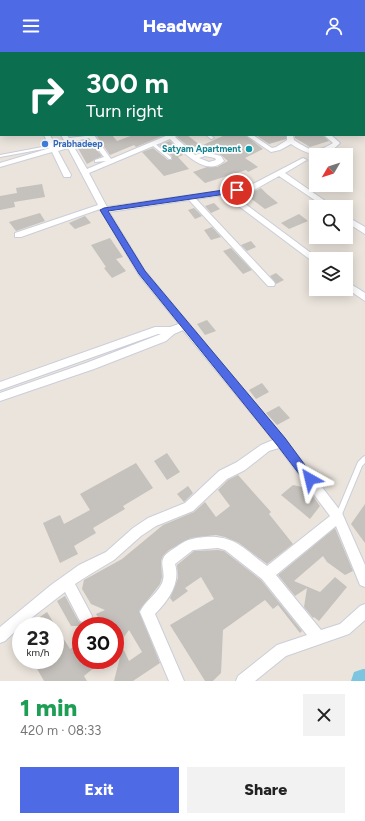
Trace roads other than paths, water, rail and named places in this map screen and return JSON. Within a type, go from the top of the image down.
[{"type":"street","points":[[47,136],[67,175]]},
{"type":"street","points":[[0,164],[53,148],[67,141],[91,136],[108,158],[83,169]]},
{"type":"street","points":[[83,169],[172,136],[194,157]]},
{"type":"street","points":[[250,136],[271,150],[278,149],[291,138],[308,153],[313,154],[326,151],[337,143],[328,136]]},
{"type":"street","points":[[67,141],[103,208],[142,272],[281,442],[338,516],[365,580]]},
{"type":"street","points":[[18,235],[103,208],[249,189],[303,160]]},
{"type":"street","points":[[280,172],[320,200]]},
{"type":"street","points":[[225,192],[309,256]]},
{"type":"street","points":[[190,197],[271,284]]},
{"type":"street","points":[[353,223],[365,231]]},
{"type":"street","points":[[353,289],[365,298]]},
{"type":"street","points":[[0,397],[90,366],[164,338],[171,331],[186,325]]},
{"type":"street","points":[[0,386],[158,330],[171,331]]},
{"type":"street","points":[[0,636],[56,590],[84,570],[110,556],[137,532],[152,522],[189,507],[223,475],[241,466],[265,448],[281,442]]},
{"type":"street","points":[[267,574],[338,516]]},
{"type":"street","points":[[177,681],[166,659],[147,612],[160,600],[167,589],[171,569],[168,562],[191,544],[218,542],[228,544],[267,574],[318,637]]},
{"type":"street","points":[[67,583],[85,616]]},
{"type":"street","points":[[243,681],[282,650],[344,629],[365,611]]},
{"type":"lane","points":[[153,144],[170,158]]},
{"type":"lane","points":[[0,156],[53,148]]},
{"type":"lane","points":[[338,516],[360,464],[365,459]]},
{"type":"place","name":"Prabhadeep","points":[[45,144]]},
{"type":"place","name":"Satyam Apartment","points":[[249,149]]}]
